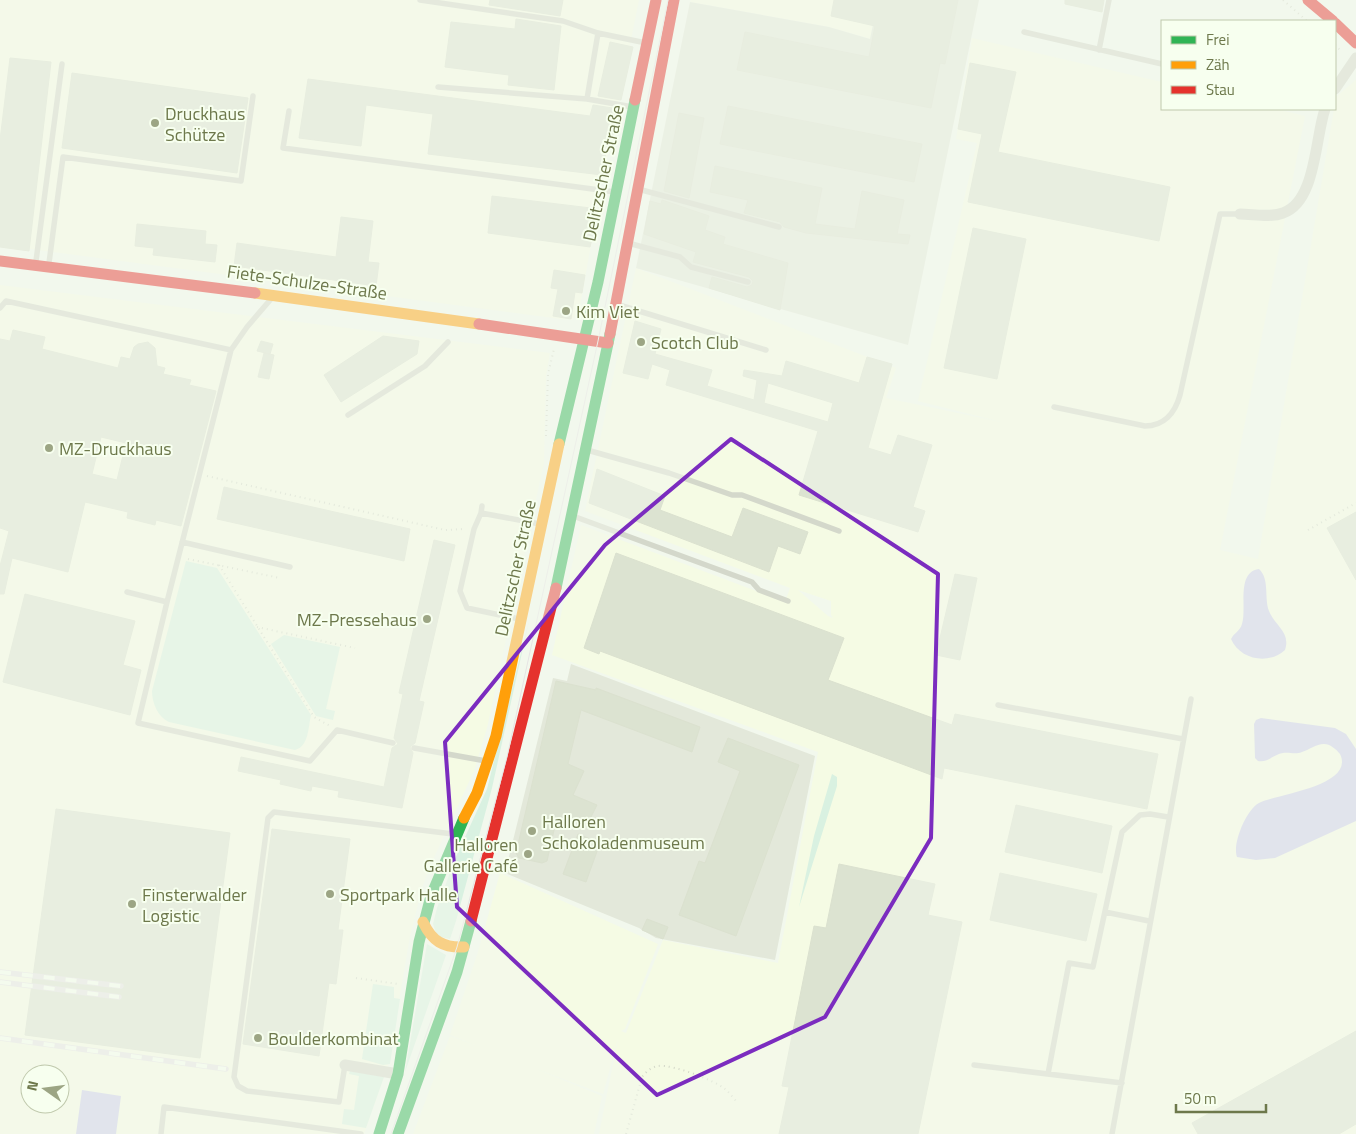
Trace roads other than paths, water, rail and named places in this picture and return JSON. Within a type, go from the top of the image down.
[{"type":"main road","name":"Delitzscher Straße","points":[[379,1134],[398,1074],[424,922],[440,870],[477,793],[489,762],[618,193],[656,0]]},
{"type":"main road","name":"Delitzscher Straße","points":[[398,1134],[464,947],[549,620],[616,304],[636,188],[674,0]]},
{"type":"main road","points":[[1308,0],[1332,20]]},
{"type":"main road","points":[[1336,24],[1356,43]]},
{"type":"main road","name":"Fiete-Schulze-Straße","points":[[0,261],[49,265],[557,334],[608,343]]},
{"type":"main road","points":[[424,922],[430,938],[436,943],[444,946],[464,947]]},
{"type":"street","points":[[1336,88],[1356,58]]},
{"type":"street","points":[[1240,214],[1283,213],[1306,192],[1325,110]]},
{"type":"street","points":[[345,1065],[398,1074]]},
{"type":"lane","points":[[420,0],[563,21],[598,33],[648,44]]},
{"type":"lane","points":[[1099,50],[1109,0]]},
{"type":"lane","points":[[1024,32],[1161,64]]},
{"type":"lane","points":[[587,99],[598,33]]},
{"type":"lane","points":[[36,264],[62,64]]},
{"type":"lane","points":[[438,87],[587,99],[635,108]]},
{"type":"lane","points":[[49,265],[63,157],[241,181],[253,96]]},
{"type":"lane","points":[[289,111],[283,148],[600,188],[618,193]]},
{"type":"lane","points":[[636,188],[779,227]]},
{"type":"lane","points":[[1054,407],[1145,426],[1155,426],[1164,422],[1177,405],[1180,396],[1220,214],[1240,214]]},
{"type":"lane","points":[[626,243],[641,245],[680,257],[691,267],[748,282]]},
{"type":"lane","points":[[274,296],[247,327],[231,350],[138,723],[310,761],[337,730],[393,743]]},
{"type":"lane","points":[[0,308],[6,301],[231,350]]},
{"type":"lane","points":[[616,304],[766,350]]},
{"type":"lane","points":[[348,415],[425,366],[448,342]]},
{"type":"lane","points":[[585,450],[669,473],[732,495],[742,495],[839,531]]},
{"type":"lane","points":[[522,619],[467,608],[460,591],[474,529],[482,510],[542,524]]},
{"type":"lane","points":[[571,516],[752,582],[759,590],[788,602]]},
{"type":"lane","points":[[182,542],[290,567]]},
{"type":"lane","points":[[127,592],[167,602]]},
{"type":"lane","points":[[1112,1134],[1168,817],[1191,699]]},
{"type":"lane","points":[[998,704],[1183,739]]},
{"type":"lane","points":[[414,748],[489,762]]},
{"type":"lane","points":[[345,1065],[339,1102],[247,1090],[238,1086],[234,1077],[268,818],[274,812],[456,834]]},
{"type":"lane","points":[[1048,1074],[1069,963],[1092,967],[1122,832],[1140,815],[1150,814],[1168,817]]},
{"type":"lane","points":[[1105,912],[1150,921]]},
{"type":"lane","points":[[974,1065],[1122,1083]]},
{"type":"lane","points":[[161,1134],[164,1107],[361,1134]]},
{"type":"water","points":[[1259,569],[1266,583],[1269,611],[1286,638],[1285,650],[1271,658],[1263,659],[1248,656],[1241,652],[1231,639],[1242,624],[1247,577]]},
{"type":"water","points":[[1261,718],[1335,728],[1346,734],[1356,749],[1356,821],[1275,858],[1256,860],[1237,857],[1236,851],[1241,828],[1254,807],[1267,800],[1325,782],[1336,774],[1342,765],[1340,754],[1333,747],[1324,744],[1299,753],[1283,753],[1265,761],[1258,761],[1255,758],[1254,724],[1256,720]]},
{"type":"water","points":[[82,1090],[121,1096],[116,1134],[76,1134]]},
{"type":"tram line","points":[[391,1134],[457,947],[507,757],[598,341],[668,0]]},
{"type":"railway","points":[[0,972],[121,986]]},
{"type":"railway","points":[[0,982],[119,997]]},
{"type":"railway","points":[[0,1038],[226,1069]]},
{"type":"place","name":"Druckhaus Schütze","points":[[155,123]]},
{"type":"place","name":"Kim Viet","points":[[566,311]]},
{"type":"place","name":"Scotch Club","points":[[641,342]]},
{"type":"place","name":"MZ-Druckhaus","points":[[49,448]]},
{"type":"place","name":"MZ-Pressehaus","points":[[427,619]]},
{"type":"place","name":"Halloren Schokoladenmuseum","points":[[532,831]]},
{"type":"place","name":"Halloren Gallerie Café","points":[[528,854]]},
{"type":"place","name":"Sportpark Halle","points":[[330,894]]},
{"type":"place","name":"Finsterwalder Logistic","points":[[132,904]]},
{"type":"place","name":"Boulderkombinat","points":[[258,1038]]}]
